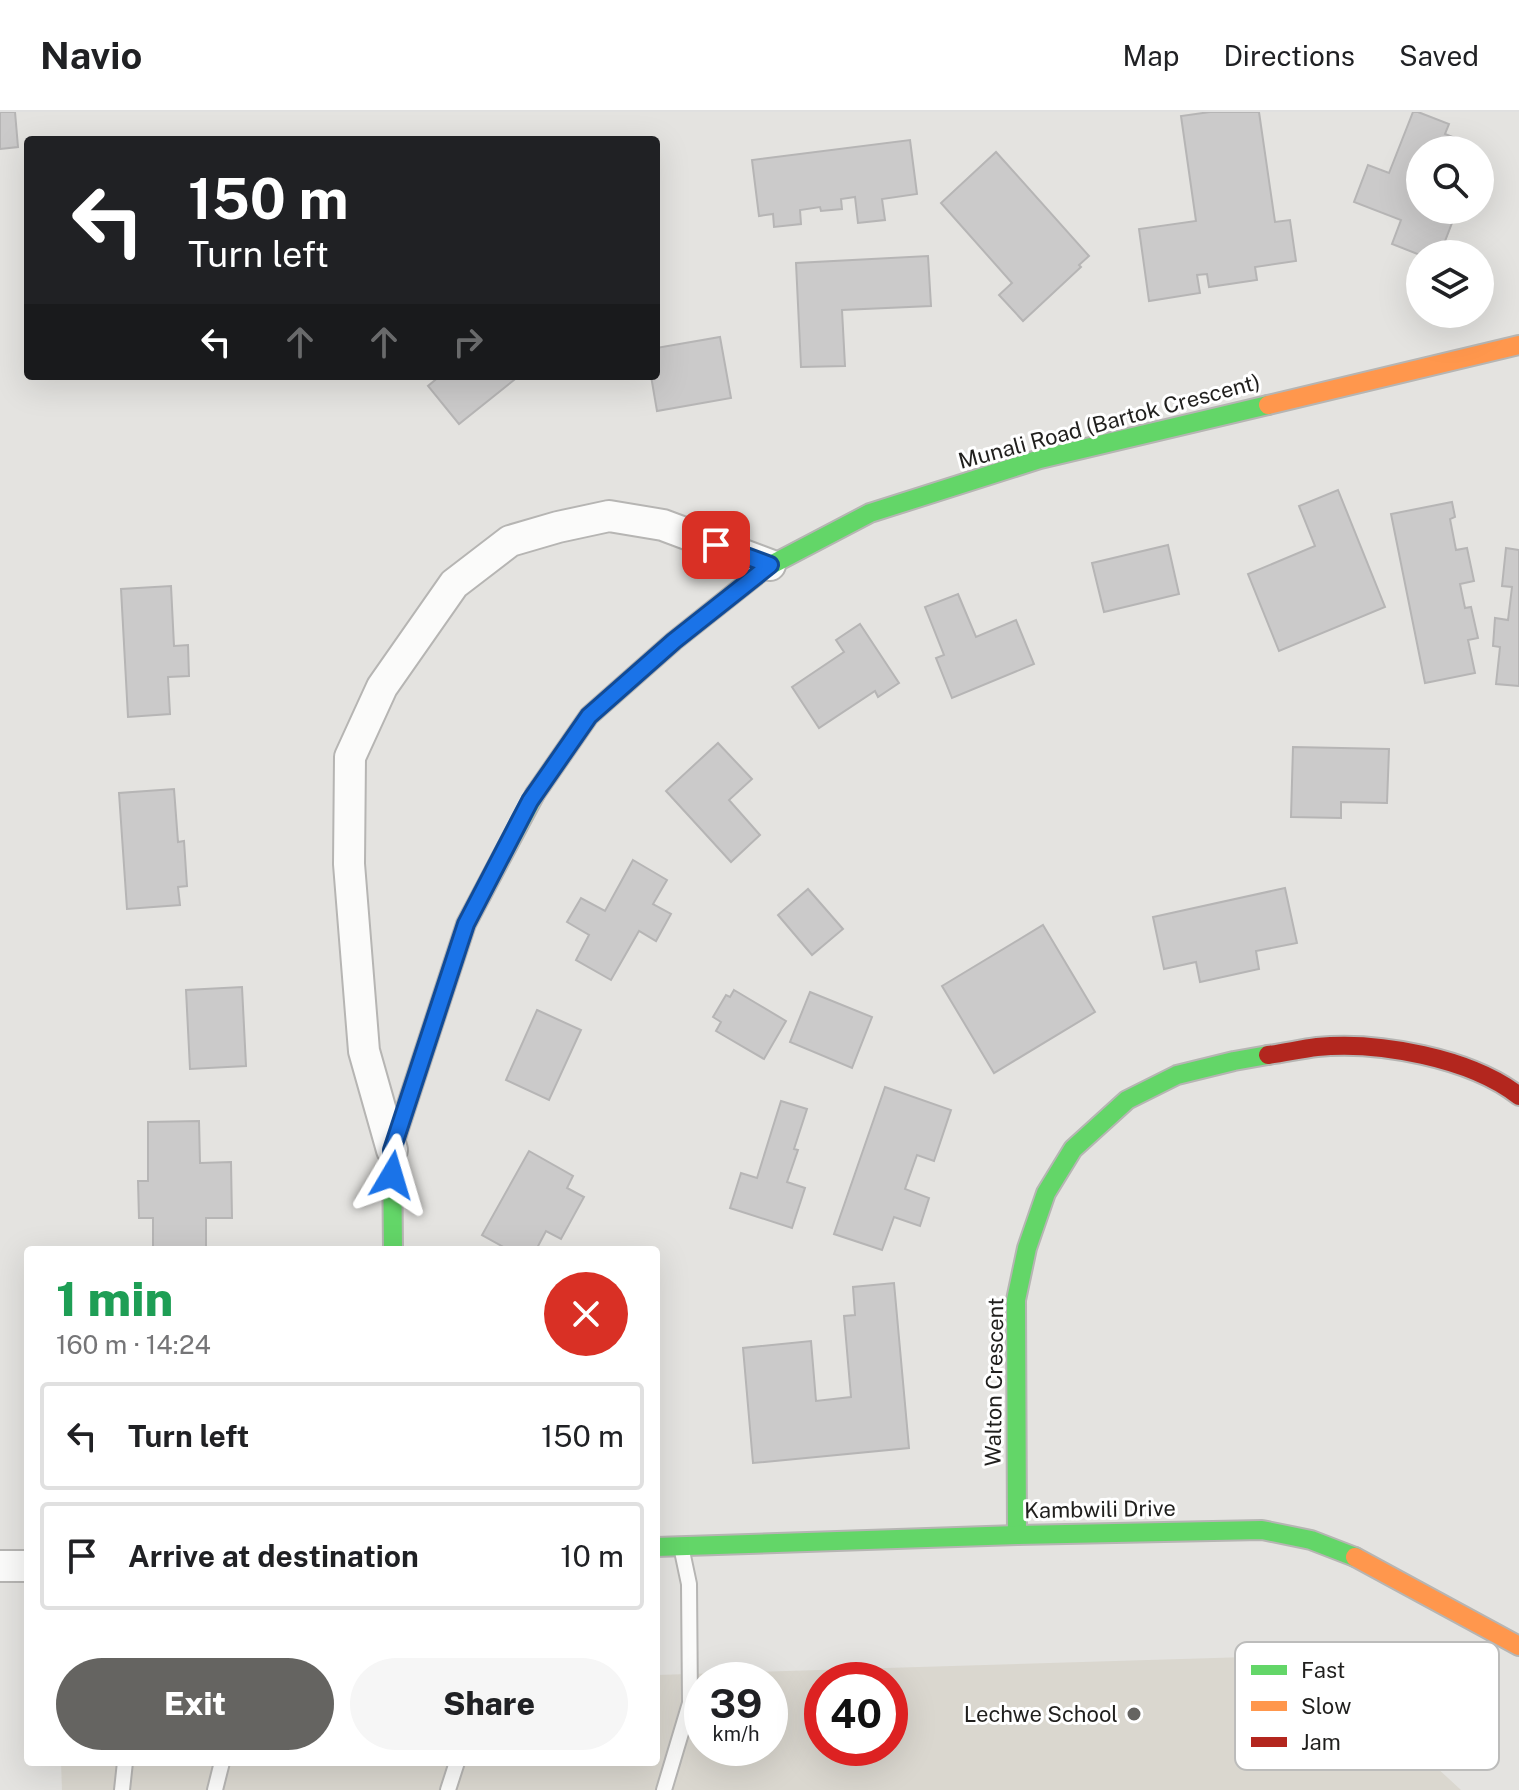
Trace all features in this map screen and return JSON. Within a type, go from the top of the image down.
[{"type":"street","name":"Munali Road (Bartok Crescent)","points":[[393,1246],[392,1150],[466,924],[530,801],[589,716],[674,641],[770,565],[870,513],[1040,459],[1519,345]]},
{"type":"street","points":[[392,1150],[364,1051],[349,864],[350,757],[382,687],[454,584],[510,541],[609,516],[663,525],[770,565]]},
{"type":"street","name":"Walton Crescent","points":[[1017,1535],[1016,1300],[1027,1248],[1046,1193],[1073,1149],[1127,1100],[1177,1075],[1234,1061],[1318,1047],[1361,1046],[1434,1057],[1472,1069],[1505,1085],[1519,1096]]},
{"type":"street","name":"Kambwili Drive","points":[[660,1547],[1262,1530],[1311,1540],[1356,1557],[1519,1646]]},
{"type":"street","points":[[0,1566],[24,1566]]},
{"type":"lane","points":[[664,1790],[690,1703],[689,1584],[682,1546]]},
{"type":"lane","points":[[122,1790],[125,1766]]},
{"type":"lane","points":[[215,1790],[221,1766]]},
{"type":"lane","points":[[448,1790],[456,1766]]},
{"type":"shaded area","name":"Lechwe School","points":[[1235,1657],[1235,1770],[1439,1770],[1461,1790],[62,1790],[61,1766],[660,1766],[660,1675],[684,1674],[684,1766],[788,1766],[788,1671],[804,1671],[804,1766],[908,1766],[908,1667]]},
{"type":"building","points":[[0,112],[15,112],[18,147],[0,149]]},
{"type":"building","points":[[1210,112],[1259,112],[1275,222],[1290,220],[1296,261],[1255,267],[1257,280],[1209,287],[1207,274],[1197,275],[1200,293],[1149,301],[1139,229],[1196,221],[1181,116]]},
{"type":"building","points":[[1413,112],[1449,124],[1445,134],[1450,136],[1406,136],[1406,224],[1452,224],[1445,240],[1406,240],[1406,250],[1392,244],[1401,220],[1354,202],[1368,165],[1389,173]]},
{"type":"building","points":[[910,140],[917,194],[882,199],[885,220],[858,223],[855,197],[841,199],[842,209],[821,211],[820,207],[800,210],[801,224],[774,227],[773,214],[759,216],[752,160]]},
{"type":"building","points":[[996,152],[1089,256],[1023,321],[999,295],[1012,283],[941,203]]},
{"type":"building","points":[[928,256],[931,306],[842,310],[845,366],[801,367],[796,263]]},
{"type":"building","points":[[720,337],[731,398],[657,411],[652,380],[660,380],[660,347]]},
{"type":"building","points":[[435,380],[514,380],[459,424],[428,386]]},
{"type":"building","points":[[1338,490],[1385,607],[1279,651],[1248,574],[1315,546],[1299,506]]},
{"type":"building","points":[[1452,502],[1455,517],[1450,519],[1456,550],[1467,548],[1474,581],[1460,584],[1465,608],[1471,607],[1478,638],[1468,640],[1475,673],[1425,683],[1391,514]]},
{"type":"building","points":[[1168,545],[1179,594],[1104,612],[1092,563]]},
{"type":"building","points":[[1506,548],[1519,550],[1519,686],[1496,684],[1500,647],[1493,646],[1495,618],[1508,620],[1512,587],[1502,586]]},
{"type":"building","points":[[171,586],[174,646],[188,645],[189,676],[168,677],[170,714],[128,717],[121,589]]},
{"type":"building","points":[[958,594],[976,637],[1016,620],[1034,664],[952,698],[936,658],[944,655],[925,607]]},
{"type":"building","points":[[860,624],[899,683],[878,697],[875,691],[819,728],[792,687],[844,652],[836,640]]},
{"type":"building","points":[[718,743],[752,779],[729,800],[760,835],[731,862],[666,791]]},
{"type":"building","points":[[1293,747],[1389,749],[1387,803],[1341,802],[1341,818],[1291,817]]},
{"type":"building","points":[[174,789],[178,842],[184,841],[187,886],[178,887],[180,905],[127,909],[119,793]]},
{"type":"building","points":[[633,860],[667,880],[653,904],[671,914],[656,941],[639,931],[611,980],[576,960],[589,935],[567,922],[581,898],[605,911]]},
{"type":"building","points":[[1285,888],[1297,943],[1256,951],[1259,969],[1200,982],[1196,962],[1164,969],[1153,917]]},
{"type":"building","points":[[808,889],[843,929],[812,955],[778,915]]},
{"type":"building","points":[[1043,925],[1095,1012],[994,1073],[942,986]]},
{"type":"building","points":[[242,987],[246,1066],[190,1069],[186,990]]},
{"type":"building","points":[[734,990],[786,1021],[764,1059],[716,1031],[721,1022],[713,1017],[726,995],[730,997]]},
{"type":"building","points":[[810,992],[872,1017],[852,1068],[790,1042]]},
{"type":"building","points":[[537,1010],[581,1030],[549,1100],[506,1080]]},
{"type":"building","points":[[885,1087],[951,1110],[934,1161],[917,1155],[905,1189],[929,1198],[920,1226],[894,1217],[882,1250],[834,1234]]},
{"type":"building","points":[[781,1101],[807,1109],[787,1182],[805,1188],[792,1228],[730,1208],[741,1173],[757,1178]]},
{"type":"building","points":[[199,1121],[200,1163],[231,1162],[232,1218],[206,1218],[206,1246],[153,1246],[153,1218],[139,1218],[138,1181],[148,1181],[148,1122]]},
{"type":"building","points":[[529,1151],[573,1176],[567,1188],[584,1197],[561,1239],[546,1231],[538,1246],[502,1246],[482,1235]]},
{"type":"building","points":[[894,1283],[909,1448],[753,1463],[743,1348],[811,1341],[816,1401],[851,1397],[844,1316],[855,1315],[853,1287]]},
{"type":"traffic: fast","points":[[767,567],[870,513],[1040,459],[1268,405]]},
{"type":"traffic: fast","points":[[393,1246],[392,1150],[466,924],[535,794]]},
{"type":"traffic: fast","points":[[1017,1535],[1016,1300],[1027,1248],[1046,1193],[1073,1149],[1127,1100],[1177,1075],[1268,1055]]},
{"type":"traffic: fast","points":[[660,1547],[1262,1530],[1311,1540],[1355,1557]]},
{"type":"traffic: slow","points":[[1268,405],[1519,345]]},
{"type":"traffic: slow","points":[[535,794],[589,716],[674,641],[767,567]]},
{"type":"traffic: slow","points":[[1355,1557],[1519,1646]]},
{"type":"traffic: jam","points":[[1268,1055],[1341,1046],[1395,1050],[1476,1071],[1519,1096]]},
{"type":"place","name":"Lechwe School","points":[[1134,1714]]},
{"type":"route","points":[[392,1175],[392,1150],[466,924],[530,801],[589,716],[674,641],[770,565],[716,545]]}]
